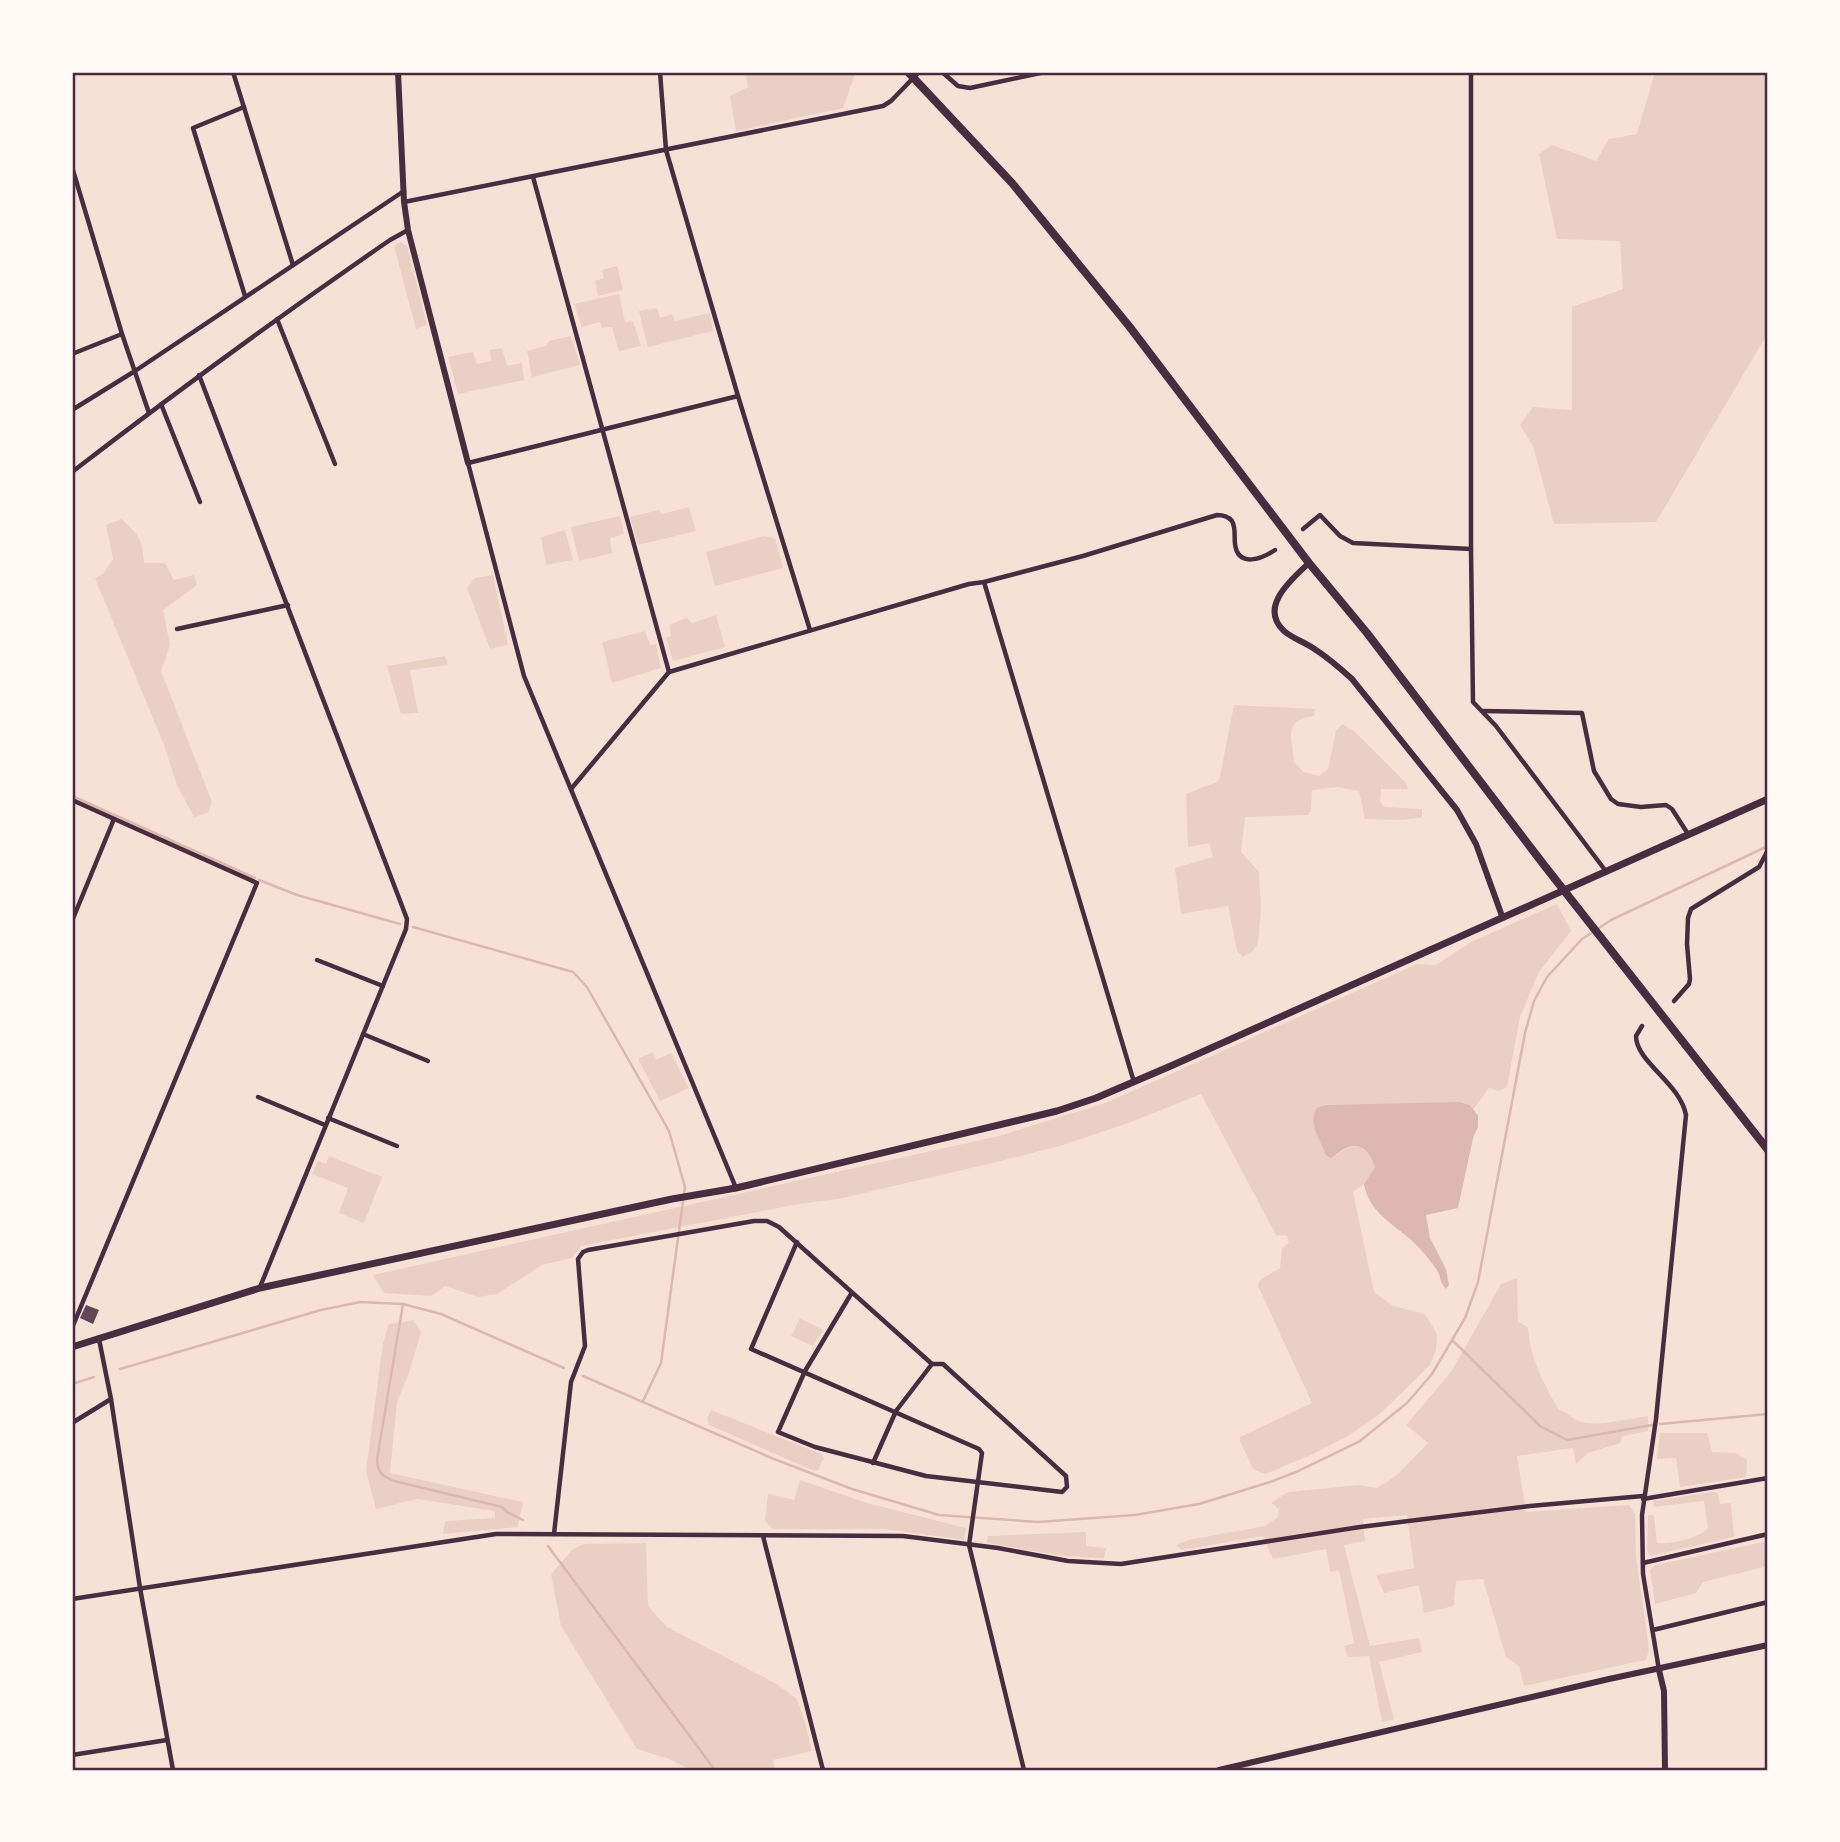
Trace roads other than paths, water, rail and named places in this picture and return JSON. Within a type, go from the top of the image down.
[{"type":"highway","points":[[914,73],[978,144],[1129,326],[1309,563],[1367,633],[1544,865],[1768,1150]]},
{"type":"main road","points":[[72,1348],[260,1288],[673,1199],[736,1188],[1044,1114],[1096,1098],[1768,799]]},
{"type":"street","points":[[233,72],[293,265]]},
{"type":"street","points":[[398,72],[404,202],[408,230],[524,676],[736,1188]]},
{"type":"street","points":[[660,72],[666,150],[810,630]]},
{"type":"street","points":[[942,72],[958,86],[970,88],[1045,72]]},
{"type":"street","points":[[1471,72],[1473,702],[1483,711],[1605,870]]},
{"type":"street","points":[[404,202],[883,106],[906,86],[914,73]]},
{"type":"street","points":[[244,107],[193,128],[245,296]]},
{"type":"street","points":[[72,167],[122,334],[149,413]]},
{"type":"street","points":[[533,177],[669,671]]},
{"type":"street","points":[[72,411],[404,191]]},
{"type":"street","points":[[72,472],[276,318],[408,230]]},
{"type":"street","points":[[276,318],[335,464]]},
{"type":"street","points":[[72,354],[122,334]]},
{"type":"street","points":[[199,374],[407,919],[407,929],[260,1288]]},
{"type":"street","points":[[468,463],[738,396]]},
{"type":"street","points":[[161,404],[200,502]]},
{"type":"street","points":[[570,789],[669,671],[969,584],[1083,556],[1217,515],[1226,516],[1232,521],[1235,547],[1246,559],[1254,561],[1275,550]]},
{"type":"street","points":[[1303,529],[1320,515],[1340,536],[1353,543],[1471,549]]},
{"type":"street","points":[[1309,563],[1277,598],[1274,608],[1279,626],[1335,663],[1352,679],[1457,810],[1476,844],[1502,916]]},
{"type":"street","points":[[984,582],[1134,1082]]},
{"type":"street","points":[[177,629],[288,605]]},
{"type":"street","points":[[1483,711],[1582,713],[1594,771],[1611,799],[1618,804],[1641,807],[1667,805],[1688,834]]},
{"type":"street","points":[[72,800],[257,883],[72,1328]]},
{"type":"street","points":[[72,921],[114,819]]},
{"type":"street","points":[[1674,1001],[1690,979],[1687,944],[1691,909],[1759,867],[1768,850]]},
{"type":"street","points":[[317,960],[383,986]]},
{"type":"street","points":[[1642,1026],[1636,1036],[1640,1053],[1678,1095],[1686,1115],[1660,1380],[1651,1460],[1643,1498],[1643,1563],[1664,1691],[1664,1770]]},
{"type":"street","points":[[363,1034],[428,1061]]},
{"type":"street","points":[[258,1097],[325,1125]]},
{"type":"street","points":[[328,1118],[397,1146]]},
{"type":"street","points":[[554,1534],[571,1382],[585,1346],[578,1259],[583,1252],[754,1221],[767,1221],[779,1227],[851,1294],[933,1364],[943,1364],[1066,1476],[1067,1488],[1062,1492],[926,1476],[873,1464],[778,1432],[805,1371],[851,1294]]},
{"type":"street","points":[[797,1242],[751,1349],[979,1448],[982,1453],[969,1545],[1024,1770]]},
{"type":"street","points":[[99,1339],[173,1770]]},
{"type":"street","points":[[873,1464],[896,1411],[933,1364]]},
{"type":"street","points":[[72,1423],[111,1399]]},
{"type":"street","points":[[72,1599],[473,1536],[903,1536],[1068,1561],[1121,1564],[1360,1527],[1530,1506],[1643,1498],[1768,1478]]},
{"type":"street","points":[[1643,1563],[1768,1534]]},
{"type":"street","points":[[763,1535],[823,1770]]},
{"type":"street","points":[[1653,1630],[1768,1602]]},
{"type":"street","points":[[1219,1770],[1609,1679],[1768,1645]]},
{"type":"street","points":[[72,1755],[167,1740]]},
{"type":"waterway","points":[[72,796],[255,878]]},
{"type":"waterway","points":[[583,1376],[774,1459],[852,1489],[939,1515],[1038,1522],[1135,1515],[1199,1504],[1296,1472],[1360,1441],[1407,1403],[1432,1374],[1465,1318],[1478,1282],[1525,1033],[1534,1001],[1547,977],[1582,939],[1611,920],[1768,846]]},
{"type":"waterway","points":[[259,880],[297,895],[400,924]]},
{"type":"waterway","points":[[413,927],[573,972],[587,987],[669,1131],[685,1187],[661,1363],[643,1401]]},
{"type":"waterway","points":[[120,1369],[321,1310],[360,1302],[403,1304],[441,1314],[564,1368]]},
{"type":"waterway","points":[[403,1304],[377,1460],[378,1468],[384,1476],[394,1481],[502,1507],[523,1520]]},
{"type":"waterway","points":[[1453,1341],[1540,1426],[1567,1440],[1652,1425]]},
{"type":"waterway","points":[[72,1384],[94,1377]]},
{"type":"waterway","points":[[1660,1424],[1768,1414]]},
{"type":"waterway","points":[[548,1546],[715,1770]]}]
